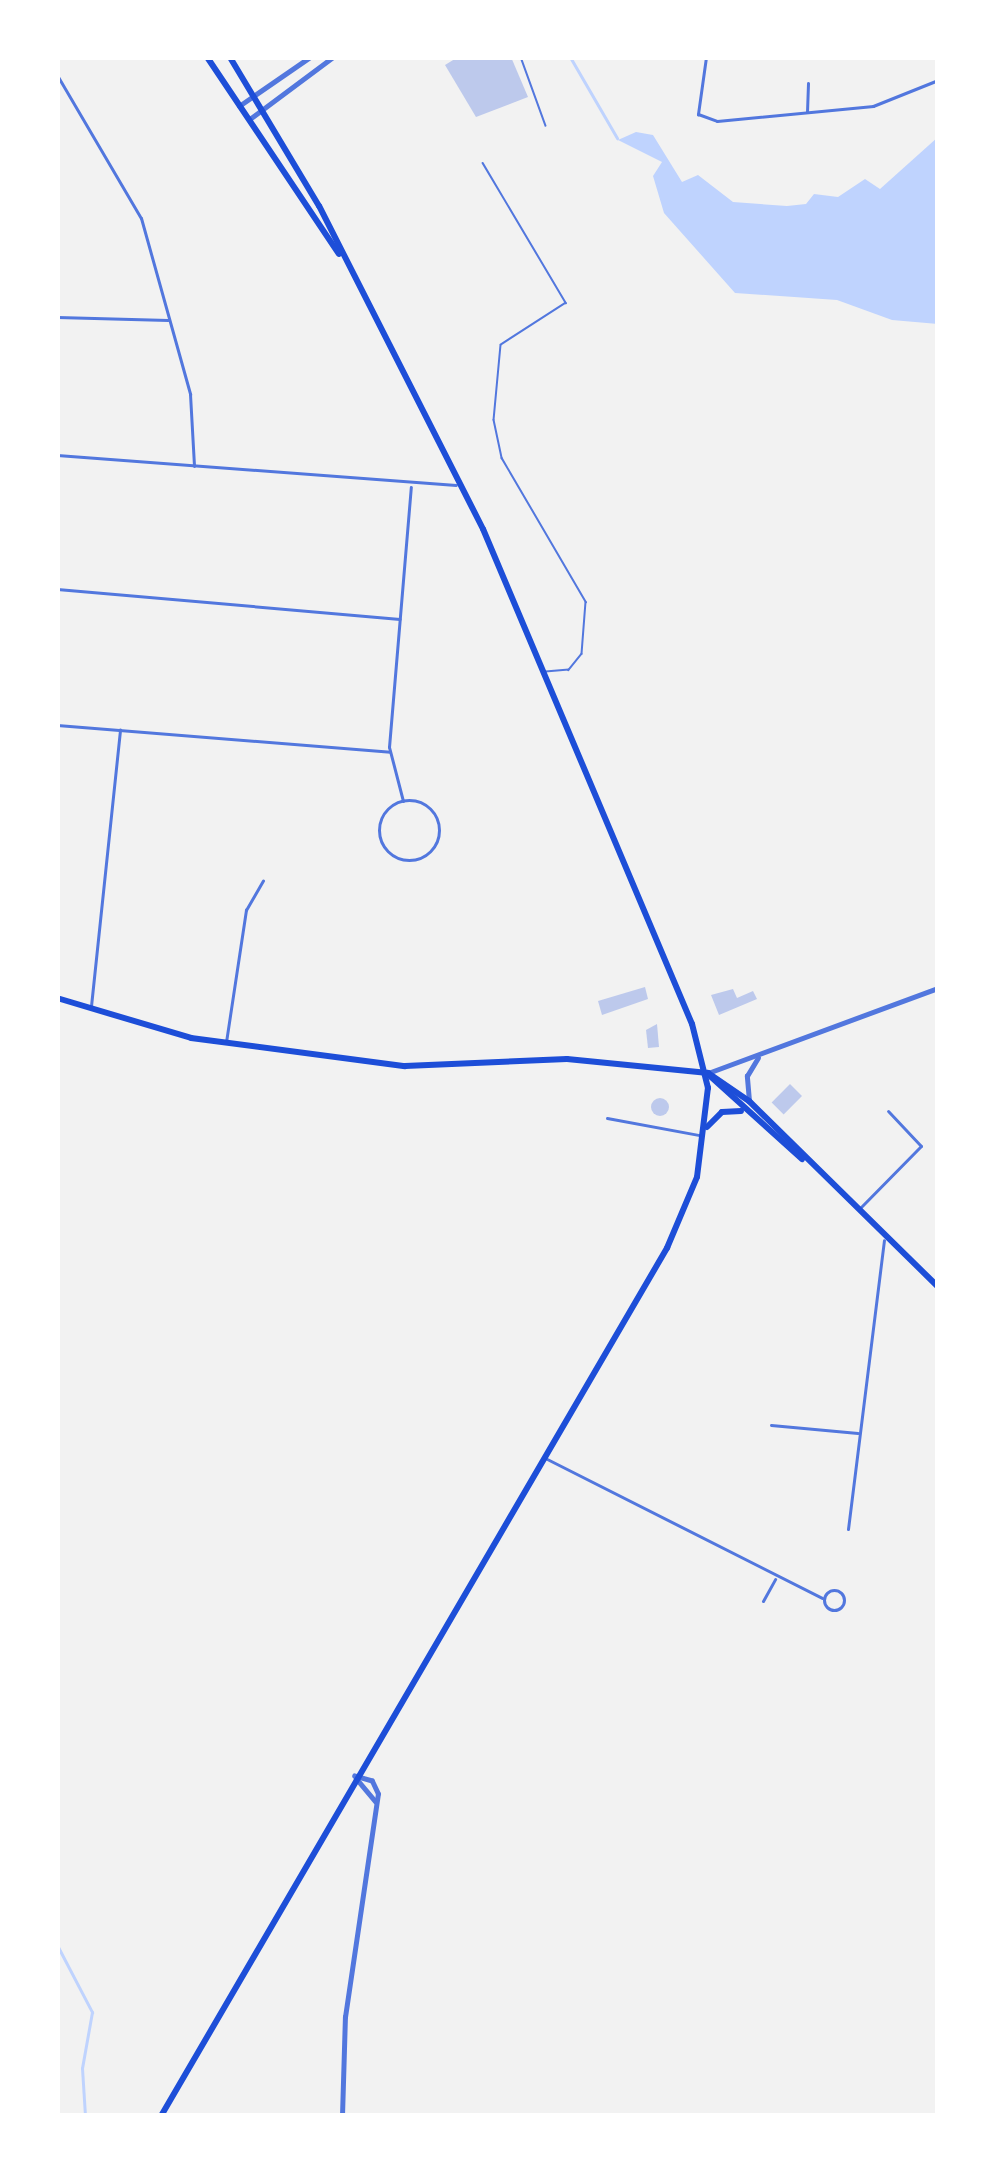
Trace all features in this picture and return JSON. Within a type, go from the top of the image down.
[{"type":"main road","points":[[207,57],[352,272]]},
{"type":"main road","points":[[230,57],[352,272],[461,483],[708,1073],[746,1114],[807,1161]]},
{"type":"main road","points":[[57,998],[226,1043],[414,1067],[567,1060],[708,1073],[749,1101],[938,1287]]},
{"type":"main road","points":[[161,2116],[677,1229],[705,1133],[708,1073]]},
{"type":"main road","points":[[705,1133],[725,1111],[746,1114]]},
{"type":"street","points":[[248,120],[333,57]]},
{"type":"street","points":[[706,57],[698,114],[730,122],[879,104],[938,80]]},
{"type":"street","points":[[238,106],[307,59]]},
{"type":"street","points":[[57,75],[138,211],[190,394],[194,466]]},
{"type":"street","points":[[808,83],[808,114]]},
{"type":"street","points":[[57,317],[169,320]]},
{"type":"street","points":[[57,454],[411,485],[461,483]]},
{"type":"street","points":[[403,801],[390,752],[411,485]]},
{"type":"street","points":[[57,589],[400,620]]},
{"type":"street","points":[[57,725],[390,752]]},
{"type":"street","points":[[91,1008],[120,730]]},
{"type":"street","points":[[403,801],[427,806],[439,822],[437,843],[419,859],[394,856],[380,836],[383,815],[403,801]]},
{"type":"street","points":[[226,1043],[245,915],[263,880]]},
{"type":"street","points":[[708,1073],[938,988]]},
{"type":"street","points":[[749,1101],[747,1076],[762,1054]]},
{"type":"street","points":[[858,1209],[921,1146],[888,1111]]},
{"type":"street","points":[[607,1118],[705,1133]]},
{"type":"street","points":[[848,1529],[876,1261],[887,1237]]},
{"type":"street","points":[[771,1425],[858,1432]]},
{"type":"street","points":[[545,1458],[822,1598]]},
{"type":"street","points":[[763,1601],[776,1577]]},
{"type":"street","points":[[355,1776],[376,1807]]},
{"type":"street","points":[[342,2116],[346,2008],[376,1807],[375,1784],[355,1776]]},
{"type":"lane","points":[[521,57],[547,126]]},
{"type":"lane","points":[[483,163],[566,302],[500,345],[494,424],[504,463],[581,585],[586,629],[573,667],[542,672]]},
{"type":"water","points":[[636,132],[653,135],[682,182],[698,175],[733,202],[787,206],[806,204],[814,194],[838,197],[865,179],[880,189],[938,137],[938,324],[892,320],[837,300],[735,293],[664,213],[653,176],[662,162],[618,140]]},
{"type":"building","points":[[458,57],[511,57],[528,97],[476,117],[445,65]]},
{"type":"building","points":[[645,987],[648,999],[602,1015],[598,1001]]},
{"type":"building","points":[[733,989],[737,998],[753,991],[757,999],[719,1015],[711,995]]},
{"type":"building","points":[[657,1024],[659,1047],[648,1048],[646,1030]]},
{"type":"building","points":[[790,1084],[802,1096],[784,1114],[772,1102]]},
{"type":"building","points":[[660,1098],[669,1107],[660,1116],[651,1107]]},
{"type":"waterway","points":[[570,57],[617,138]]},
{"type":"waterway","points":[[57,1945],[92,2012],[82,2068],[85,2116]]}]
